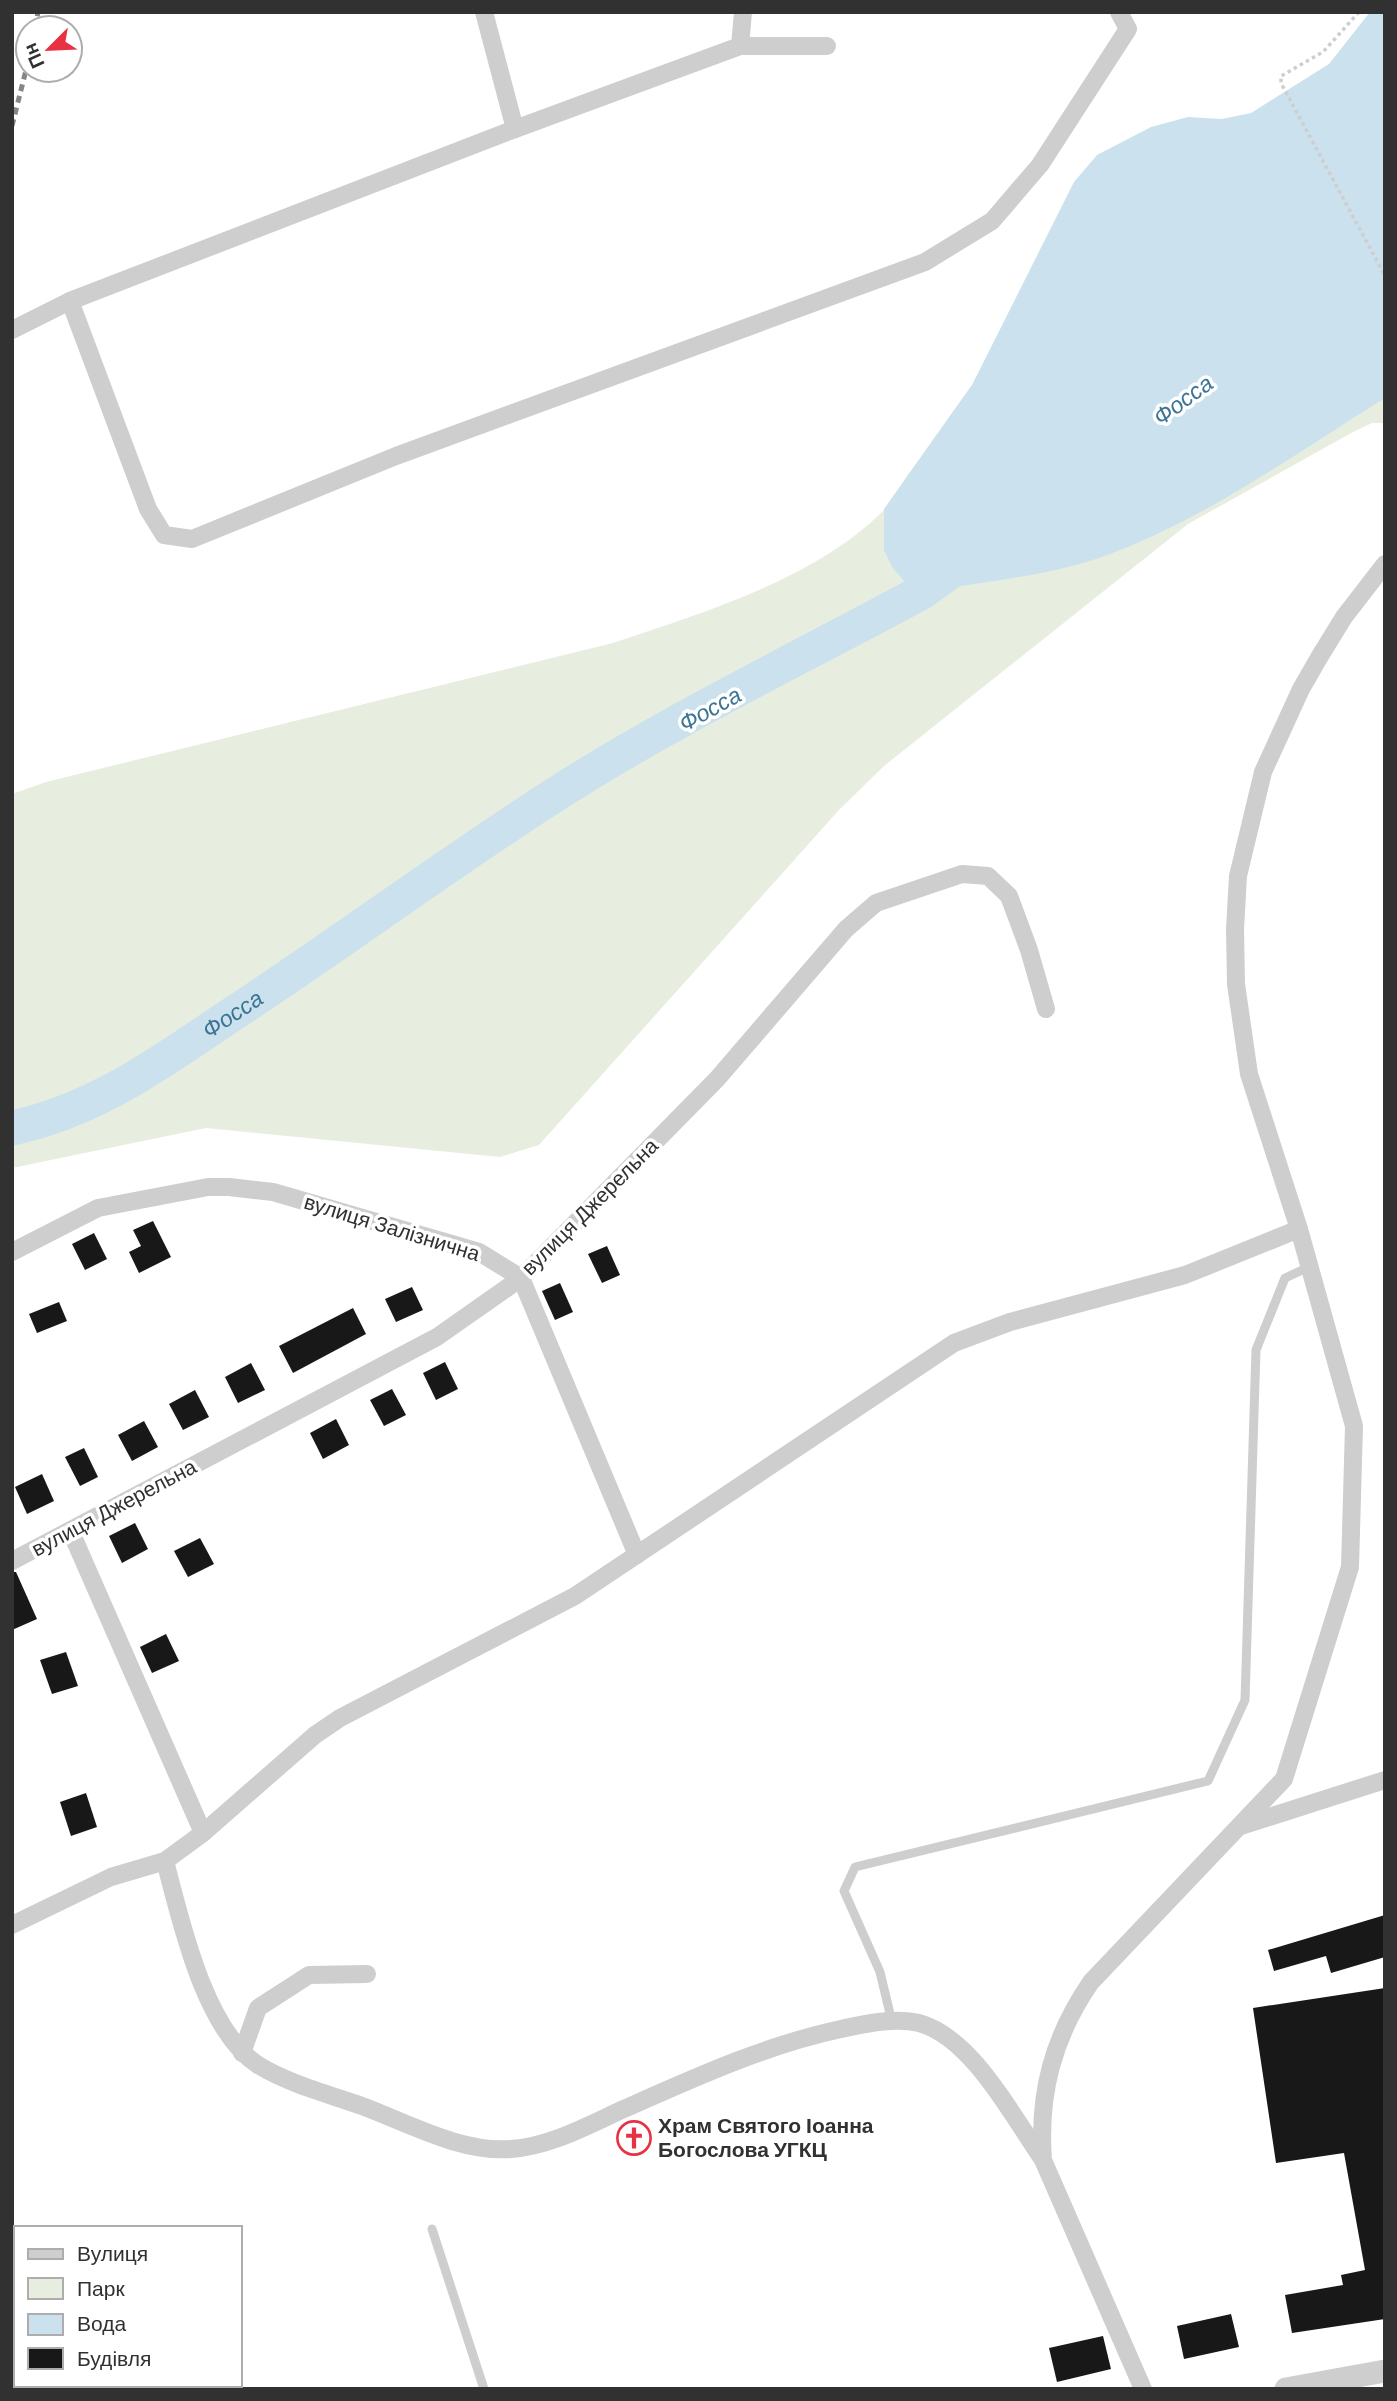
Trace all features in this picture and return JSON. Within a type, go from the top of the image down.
[{"type":"street","points":[[484,12],[515,128]]},
{"type":"street","points":[[740,46],[743,12]]},
{"type":"street","points":[[70,301],[148,509],[164,535],[192,539],[396,456],[925,262],[992,221],[1040,165],[1128,29],[1119,12]]},
{"type":"street","points":[[12,330],[70,301],[515,128],[740,46],[827,46]]},
{"type":"street","points":[[1043,2160],[1040,2128],[1048,2068],[1072,2010],[1127,1941],[1284,1779],[1350,1567],[1354,1426],[1299,1229],[1249,1074],[1236,984],[1238,876],[1263,772],[1301,689],[1344,617],[1385,564]]},
{"type":"street","name":"вулиця Джерельна","points":[[12,1562],[437,1337],[521,1278],[717,1079],[846,929],[876,903],[962,874],[988,876],[1009,896],[1029,950],[1046,1009]]},
{"type":"street","name":"вулиця Залізнична","points":[[12,1252],[97,1208],[208,1187],[229,1186],[273,1192],[479,1252],[521,1278]]},
{"type":"street","points":[[12,1925],[111,1877],[165,1861],[203,1833],[316,1735],[350,1711],[550,1611],[954,1343],[1010,1322],[1185,1275],[1299,1229]]},
{"type":"street","points":[[521,1278],[637,1555]]},
{"type":"street","points":[[71,1532],[203,1833]]},
{"type":"street","points":[[1237,1828],[1385,1780]]},
{"type":"street","points":[[165,1861],[185,1936],[213,2007],[227,2037],[242,2053],[276,2075],[468,2145],[509,2149],[544,2143],[726,2065],[791,2042],[866,2024],[919,2023],[961,2050],[988,2080],[1043,2160],[1143,2389]]},
{"type":"street","points":[[242,2053],[258,2008],[309,1975],[367,1974]]},
{"type":"street","points":[[1286,2389],[1338,2384],[1385,2371]]},
{"type":"lane","points":[[892,2022],[880,1972],[844,1891],[855,1867],[1208,1781],[1245,1700],[1256,1350],[1285,1278],[1310,1268]]},
{"type":"lane","points":[[432,2230],[484,2389]]},
{"type":"path","points":[[1359,12],[1323,52],[1281,76],[1281,83],[1385,276]]},
{"type":"green space","points":[[1385,345],[1385,423],[1372,423],[1353,432],[1188,524],[884,766],[838,811],[539,1145],[500,1157],[206,1128],[12,1168],[12,794],[46,782],[613,643],[756,591],[825,556],[856,535],[883,511],[972,385]]},
{"type":"water","points":[[1370,12],[1385,12],[1385,398],[1209,508],[1096,559],[1032,575],[922,592],[904,581],[892,567],[884,550],[884,509],[972,385],[1074,182],[1097,155],[1151,127],[1188,117],[1222,119],[1251,113],[1329,64]]},
{"type":"building","points":[[153,1221],[171,1257],[139,1273],[129,1252],[141,1246],[133,1230]]},
{"type":"building","points":[[94,1233],[107,1259],[85,1270],[72,1244]]},
{"type":"building","points":[[607,1246],[620,1275],[602,1283],[588,1254]]},
{"type":"building","points":[[560,1283],[573,1312],[555,1320],[542,1291]]},
{"type":"building","points":[[412,1287],[423,1310],[396,1322],[385,1299]]},
{"type":"building","points":[[59,1302],[67,1321],[37,1333],[29,1314]]},
{"type":"building","points":[[353,1308],[366,1334],[293,1373],[279,1346]]},
{"type":"building","points":[[445,1362],[458,1389],[436,1400],[423,1373]]},
{"type":"building","points":[[251,1363],[265,1390],[238,1403],[225,1377]]},
{"type":"building","points":[[392,1389],[406,1415],[384,1426],[370,1400]]},
{"type":"building","points":[[195,1390],[209,1417],[183,1430],[169,1404]]},
{"type":"building","points":[[336,1419],[349,1445],[323,1459],[310,1433]]},
{"type":"building","points":[[144,1421],[158,1447],[132,1461],[118,1435]]},
{"type":"building","points":[[84,1448],[98,1477],[80,1486],[65,1457]]},
{"type":"building","points":[[42,1474],[54,1501],[27,1514],[15,1487]]},
{"type":"building","points":[[135,1523],[148,1549],[122,1563],[109,1536]]},
{"type":"building","points":[[200,1538],[214,1564],[188,1577],[174,1551]]},
{"type":"building","points":[[12,1572],[16,1572],[37,1619],[12,1630]]},
{"type":"building","points":[[166,1634],[179,1661],[152,1673],[140,1647]]},
{"type":"building","points":[[66,1652],[78,1686],[52,1694],[40,1660]]},
{"type":"building","points":[[86,1793],[97,1827],[71,1836],[60,1802]]},
{"type":"building","points":[[1385,1915],[1385,1957],[1331,1973],[1326,1956],[1274,1971],[1268,1950]]},
{"type":"building","points":[[1385,1988],[1385,2319],[1292,2333],[1285,2295],[1343,2285],[1341,2275],[1365,2270],[1344,2153],[1276,2163],[1253,2008]]},
{"type":"building","points":[[1231,2314],[1239,2347],[1184,2359],[1177,2326]]},
{"type":"building","points":[[1103,2336],[1111,2369],[1057,2382],[1049,2348]]},
{"type":"waterway","name":"Фосса","points":[[12,1128],[71,1110],[151,1068],[509,825],[595,770],[687,717],[922,592],[959,565]]},
{"type":"railway","points":[[12,126],[22,84]]},
{"type":"place","name":"Храм Святого Іоанна Богослова УГКЦ","points":[[634,2138]]}]
